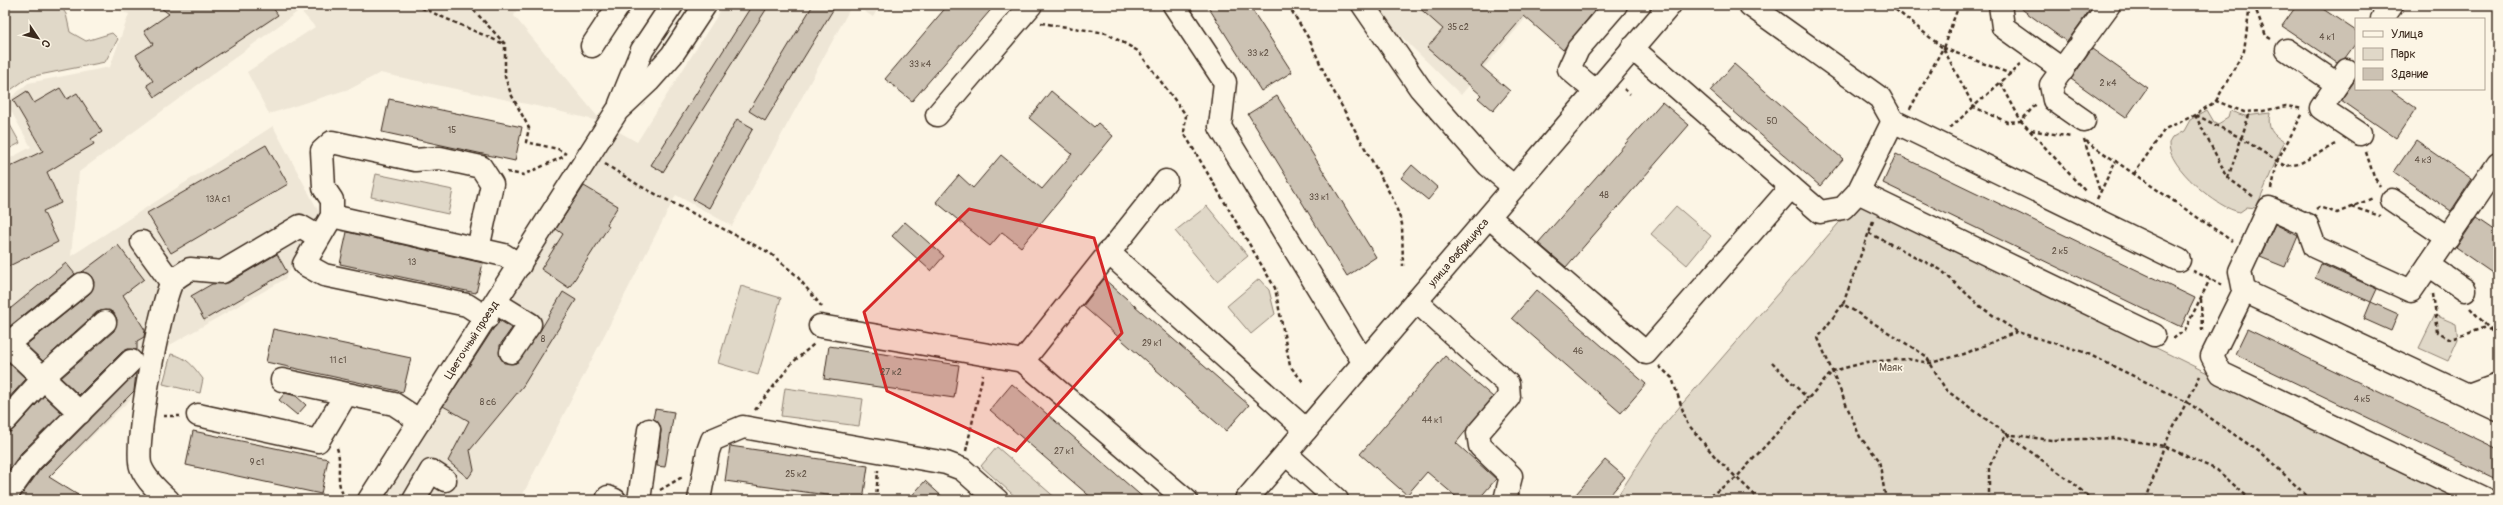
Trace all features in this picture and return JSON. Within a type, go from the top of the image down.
[{"type":"main road","points":[[592,46],[619,5]]},
{"type":"main road","points":[[617,111],[642,50],[672,5]]},
{"type":"main road","points":[[617,111],[649,81],[672,55],[705,5]]},
{"type":"main road","points":[[1174,5],[1225,82],[1220,127],[1364,363]]},
{"type":"main road","points":[[1363,5],[1420,88],[1488,164],[1514,187]]},
{"type":"main road","points":[[1595,91],[1569,69],[1578,49],[1616,5]]},
{"type":"main road","name":"улица Фабрициуса","points":[[1246,500],[1670,5]]},
{"type":"main road","points":[[1750,5],[1880,98],[1897,123],[2179,260]]},
{"type":"main road","points":[[2000,5],[2004,27],[2036,50],[2057,79]]},
{"type":"main road","points":[[2084,130],[2054,100],[2057,79],[2109,5]]},
{"type":"main road","points":[[2383,18],[2392,5]]},
{"type":"main road","points":[[937,115],[1025,12]]},
{"type":"main road","points":[[1632,48],[1820,212],[1843,208],[1858,192],[1897,123]]},
{"type":"main road","points":[[2287,50],[2348,69],[2321,108],[2358,132]]},
{"type":"main road","name":"Цветочный проезд","points":[[375,498],[420,421],[574,180],[580,156],[617,111]]},
{"type":"main road","points":[[478,249],[492,184],[481,167],[440,158],[415,160],[332,142],[322,151],[324,188],[332,200],[332,216],[304,264],[324,275],[492,310],[530,324],[512,352]]},
{"type":"main road","points":[[2487,500],[2221,373],[2212,356],[2244,291],[2240,271],[2250,249],[2264,204],[2307,225],[2315,247],[2411,291],[2498,164]]},
{"type":"main road","points":[[1023,361],[1108,252],[1166,181]]},
{"type":"main road","points":[[1489,217],[1646,353],[1790,187]]},
{"type":"main road","points":[[1858,192],[2154,334]]},
{"type":"main road","points":[[2388,196],[2448,238]]},
{"type":"main road","points":[[332,216],[504,254],[520,265]]},
{"type":"main road","points":[[168,500],[152,484],[140,467],[144,417],[152,352],[171,282],[190,269],[222,272],[300,226],[319,237]]},
{"type":"main road","points":[[142,242],[171,282]]},
{"type":"main road","points":[[1108,252],[1306,430]]},
{"type":"main road","points":[[2429,265],[2465,290]]},
{"type":"main road","points":[[80,413],[6,345],[82,284]]},
{"type":"main road","points":[[2244,291],[2498,410]]},
{"type":"main road","points":[[1416,302],[1508,384],[1509,397],[1478,433],[1480,446],[1511,476],[1505,500]]},
{"type":"main road","points":[[5,421],[43,379],[105,322]]},
{"type":"main road","points":[[829,327],[1023,361],[1186,500]]},
{"type":"main road","points":[[5,496],[30,462],[131,361]]},
{"type":"main road","points":[[282,380],[394,404],[420,421]]},
{"type":"main road","points":[[2468,396],[2498,385]]},
{"type":"main road","points":[[198,415],[318,441],[346,394]]},
{"type":"main road","points":[[699,500],[706,459],[712,440],[743,427],[946,463],[962,469],[997,500]]},
{"type":"main road","points":[[648,496],[649,430]]},
{"type":"main road","points":[[1286,454],[1337,500]]},
{"type":"main road","points":[[414,500],[431,471],[445,480]]},
{"type":"path","points":[[415,5],[505,44]]},
{"type":"path","points":[[469,5],[505,44],[505,77],[511,94],[529,128],[526,142],[558,149],[568,155],[580,156],[770,253],[796,275],[829,327],[798,356],[743,427]]},
{"type":"path","points":[[1288,5],[1309,39],[1328,81],[1394,201],[1402,224],[1403,266]]},
{"type":"path","points":[[1890,5],[1943,48],[2011,74]]},
{"type":"path","points":[[1897,123],[1943,48],[1959,5]]},
{"type":"path","points":[[2134,174],[2165,129],[2195,115],[2216,101],[2244,51],[2250,5]]},
{"type":"path","points":[[2254,5],[2266,36],[2287,50]]},
{"type":"path","points":[[1025,12],[1106,33],[1138,51],[1186,115],[1184,133],[1274,288],[1290,366],[1304,383]]},
{"type":"path","points":[[1943,48],[1974,107],[2007,122],[2021,121],[2057,79]]},
{"type":"path","points":[[1939,143],[1945,133],[2036,50]]},
{"type":"path","points":[[2001,83],[2021,121],[2095,202],[2116,160]]},
{"type":"path","points":[[1623,88],[1630,94]]},
{"type":"path","points":[[2195,115],[2228,178],[2264,204],[2277,161],[2305,109],[2286,106],[2244,112],[2216,101]]},
{"type":"path","points":[[2228,178],[2250,112]]},
{"type":"path","points":[[2195,115],[2241,138],[2285,166],[2299,164],[2358,132],[2374,177],[2388,196],[2337,213],[2319,207],[2299,222]]},
{"type":"path","points":[[2030,130],[2084,130],[2116,160],[2134,174],[2235,244],[2250,249]]},
{"type":"path","points":[[2084,130],[2100,192]]},
{"type":"path","points":[[481,167],[523,175],[568,155]]},
{"type":"path","points":[[1886,500],[1879,460],[1860,437],[1818,338],[1843,304],[1869,233],[1941,270],[1981,307],[2017,332],[2084,352],[2187,402],[2264,455],[2311,500]]},
{"type":"path","points":[[2429,265],[2438,332],[2452,340],[2498,325]]},
{"type":"path","points":[[2154,334],[2169,342],[2185,330],[2210,279]]},
{"type":"path","points":[[2465,290],[2469,308],[2487,329],[2498,338]]},
{"type":"path","points":[[1843,304],[1926,356],[1946,390],[2072,482],[2092,500]]},
{"type":"path","points":[[1704,500],[1736,478],[1833,371],[1867,362],[1907,359],[1930,363],[1964,354],[2017,332]]},
{"type":"path","points":[[1646,353],[1672,378],[1687,423],[1736,478],[1760,500]]},
{"type":"path","points":[[962,469],[987,355]]},
{"type":"path","points":[[1772,362],[1808,399]]},
{"type":"path","points":[[2146,500],[2164,446],[2201,375]]},
{"type":"path","points":[[144,417],[198,415]]},
{"type":"path","points":[[324,431],[334,441],[338,453],[338,484],[344,497],[348,500]]},
{"type":"path","points":[[2006,434],[2051,440],[2116,438],[2164,446],[2217,470],[2251,500]]},
{"type":"path","points":[[1989,500],[1989,467],[2006,434]]},
{"type":"path","points":[[876,500],[879,451]]},
{"type":"path","points":[[648,496],[684,476],[706,459]]},
{"type":"highlighted area","points":[[969,209],[1094,238],[1122,333],[1016,451],[887,391],[864,312]]},
{"type":"shaded area","points":[[100,5],[519,5],[514,16],[602,122],[546,108],[380,73],[352,88],[269,114],[247,72],[315,27],[300,10],[79,172],[71,256],[273,126],[320,214],[285,279],[163,349],[139,356],[142,362],[139,391],[50,477],[35,500],[5,500],[5,161],[31,147],[6,102],[28,83],[110,67],[129,14]]},
{"type":"shaded area","points":[[724,5],[852,5],[732,226],[676,195],[520,500],[381,500],[614,129],[637,142]]},
{"type":"shaded area","points":[[855,5],[880,5],[873,17]]},
{"type":"shaded area","points":[[1369,5],[1537,5],[1461,95]]},
{"type":"green space","points":[[5,5],[60,5],[66,14],[70,32],[86,41],[112,33],[118,39],[105,62],[29,77],[5,94]]},
{"type":"green space","points":[[2207,110],[2214,122],[2218,124],[2228,118],[2230,111],[2245,116],[2270,113],[2269,123],[2271,130],[2284,142],[2256,208],[2247,207],[2240,212],[2219,203],[2196,185],[2176,163],[2169,143],[2172,138],[2184,131],[2190,120]]},
{"type":"green space","points":[[5,116],[20,143],[5,151]]},
{"type":"green space","points":[[376,174],[453,190],[448,214],[371,197]]},
{"type":"green space","name":"Маяк","points":[[1857,202],[2468,500],[1615,500],[1663,426]]},
{"type":"green space","points":[[1207,206],[1248,256],[1217,281],[1175,231]]},
{"type":"green space","points":[[1676,206],[1711,236],[1687,265],[1651,234]]},
{"type":"green space","points":[[1259,279],[1269,290],[1275,314],[1251,334],[1227,306]]},
{"type":"green space","points":[[741,286],[781,298],[758,375],[718,363]]},
{"type":"green space","points":[[2435,315],[2456,324],[2458,339],[2448,361],[2419,348]]},
{"type":"green space","points":[[171,354],[177,355],[186,360],[193,366],[203,379],[200,393],[163,384]]},
{"type":"green space","points":[[785,388],[863,399],[859,426],[781,416]]},
{"type":"green space","points":[[997,447],[1058,500],[1019,500],[981,466]]},
{"type":"building","points":[[157,5],[271,5],[278,15],[155,97],[147,85],[153,81],[136,55],[153,44],[144,31],[169,14]]},
{"type":"building","points":[[752,5],[769,5],[663,172],[651,165]]},
{"type":"building","points":[[813,5],[836,5],[765,121],[749,111]]},
{"type":"building","points":[[948,5],[995,5],[912,101],[885,79]]},
{"type":"building","points":[[1207,5],[1249,5],[1292,72],[1261,91]]},
{"type":"building","points":[[1416,5],[1599,5],[1563,50],[1524,16],[1481,66],[1510,91],[1493,111],[1478,98],[1481,95],[1427,48],[1443,29]]},
{"type":"building","points":[[2016,5],[2081,5],[2089,11],[2067,42]]},
{"type":"building","points":[[2297,5],[2317,5],[2355,30],[2355,44],[2345,58],[2337,63],[2282,26]]},
{"type":"building","points":[[2092,49],[2147,88],[2126,118],[2071,79]]},
{"type":"building","points":[[1734,64],[1843,159],[1820,186],[1710,91]]},
{"type":"building","points":[[2355,80],[2355,90],[2390,90],[2416,108],[2396,138],[2341,100]]},
{"type":"building","points":[[60,88],[67,99],[77,93],[102,132],[91,139],[94,144],[47,172],[61,203],[43,211],[58,242],[5,268],[5,169],[43,151],[13,100],[27,91],[34,103]]},
{"type":"building","points":[[1051,91],[1094,127],[1098,123],[1113,136],[1021,247],[1002,232],[990,246],[936,202],[959,175],[973,188],[1001,155],[1042,189],[1072,154],[1029,118]]},
{"type":"building","points":[[1277,96],[1376,257],[1347,276],[1248,114]]},
{"type":"building","points":[[389,99],[522,127],[515,161],[382,132]]},
{"type":"building","points":[[1662,102],[1689,125],[1566,267],[1538,243]]},
{"type":"building","points":[[737,119],[753,128],[709,208],[693,199]]},
{"type":"building","points":[[2416,140],[2472,179],[2451,211],[2394,172]]},
{"type":"building","points":[[266,145],[288,184],[171,253],[147,213]]},
{"type":"building","points":[[1896,154],[2195,298],[2181,327],[1883,183]]},
{"type":"building","points":[[1412,165],[1438,188],[1428,200],[1401,178]]},
{"type":"building","points":[[584,186],[618,206],[607,224],[609,226],[569,288],[541,269],[563,234],[556,229]]},
{"type":"building","points":[[2476,218],[2498,233],[2498,277],[2456,248]]},
{"type":"building","points":[[905,222],[944,256],[931,271],[892,236]]},
{"type":"building","points":[[2275,224],[2298,236],[2285,267],[2260,257]]},
{"type":"building","points":[[347,232],[483,263],[476,293],[340,264]]},
{"type":"building","points":[[118,245],[144,279],[123,295],[145,330],[144,337],[137,341],[137,350],[128,349],[122,352],[79,395],[61,378],[114,331],[117,320],[114,313],[109,310],[97,312],[43,361],[26,345],[90,293],[94,282],[91,276],[82,272]]},
{"type":"building","points":[[277,254],[287,272],[204,320],[191,296],[212,284],[228,283]]},
{"type":"building","points":[[66,263],[75,274],[5,330],[5,313]]},
{"type":"building","points":[[2321,264],[2377,289],[2371,302],[2315,278]]},
{"type":"building","points":[[1104,279],[1249,405],[1226,431],[1083,306]]},
{"type":"building","points":[[1537,290],[1646,384],[1621,413],[1512,318]]},
{"type":"building","points":[[563,292],[576,300],[523,386],[470,450],[474,470],[468,478],[448,461],[469,421],[443,406],[499,320],[512,328],[500,345],[500,357],[504,363],[516,363],[540,331]]},
{"type":"building","points":[[2371,302],[2398,314],[2391,331],[2364,319]]},
{"type":"building","points":[[273,329],[411,358],[403,392],[266,362]]},
{"type":"building","points":[[2247,329],[2498,449],[2498,480],[2235,354]]},
{"type":"building","points":[[829,346],[959,365],[954,398],[824,379]]},
{"type":"building","points":[[1445,356],[1493,397],[1456,443],[1496,479],[1478,500],[1460,500],[1427,472],[1407,495],[1360,454]]},
{"type":"building","points":[[5,359],[26,379],[5,402]]},
{"type":"building","points":[[136,373],[134,391],[49,477],[86,500],[18,500],[40,470]]},
{"type":"building","points":[[1012,384],[1146,500],[1094,500],[990,410]]},
{"type":"building","points":[[285,393],[296,396],[306,405],[297,415],[279,400]]},
{"type":"building","points":[[44,396],[62,413],[21,453],[5,475],[5,433],[14,429]]},
{"type":"building","points":[[655,409],[674,412],[665,467],[657,466],[661,431],[660,425],[653,419]]},
{"type":"building","points":[[193,431],[328,459],[321,494],[186,465]]},
{"type":"building","points":[[730,446],[868,466],[863,500],[725,481]]},
{"type":"building","points":[[1605,460],[1625,477],[1606,500],[1571,500]]},
{"type":"building","points":[[925,481],[946,500],[908,500]]}]
